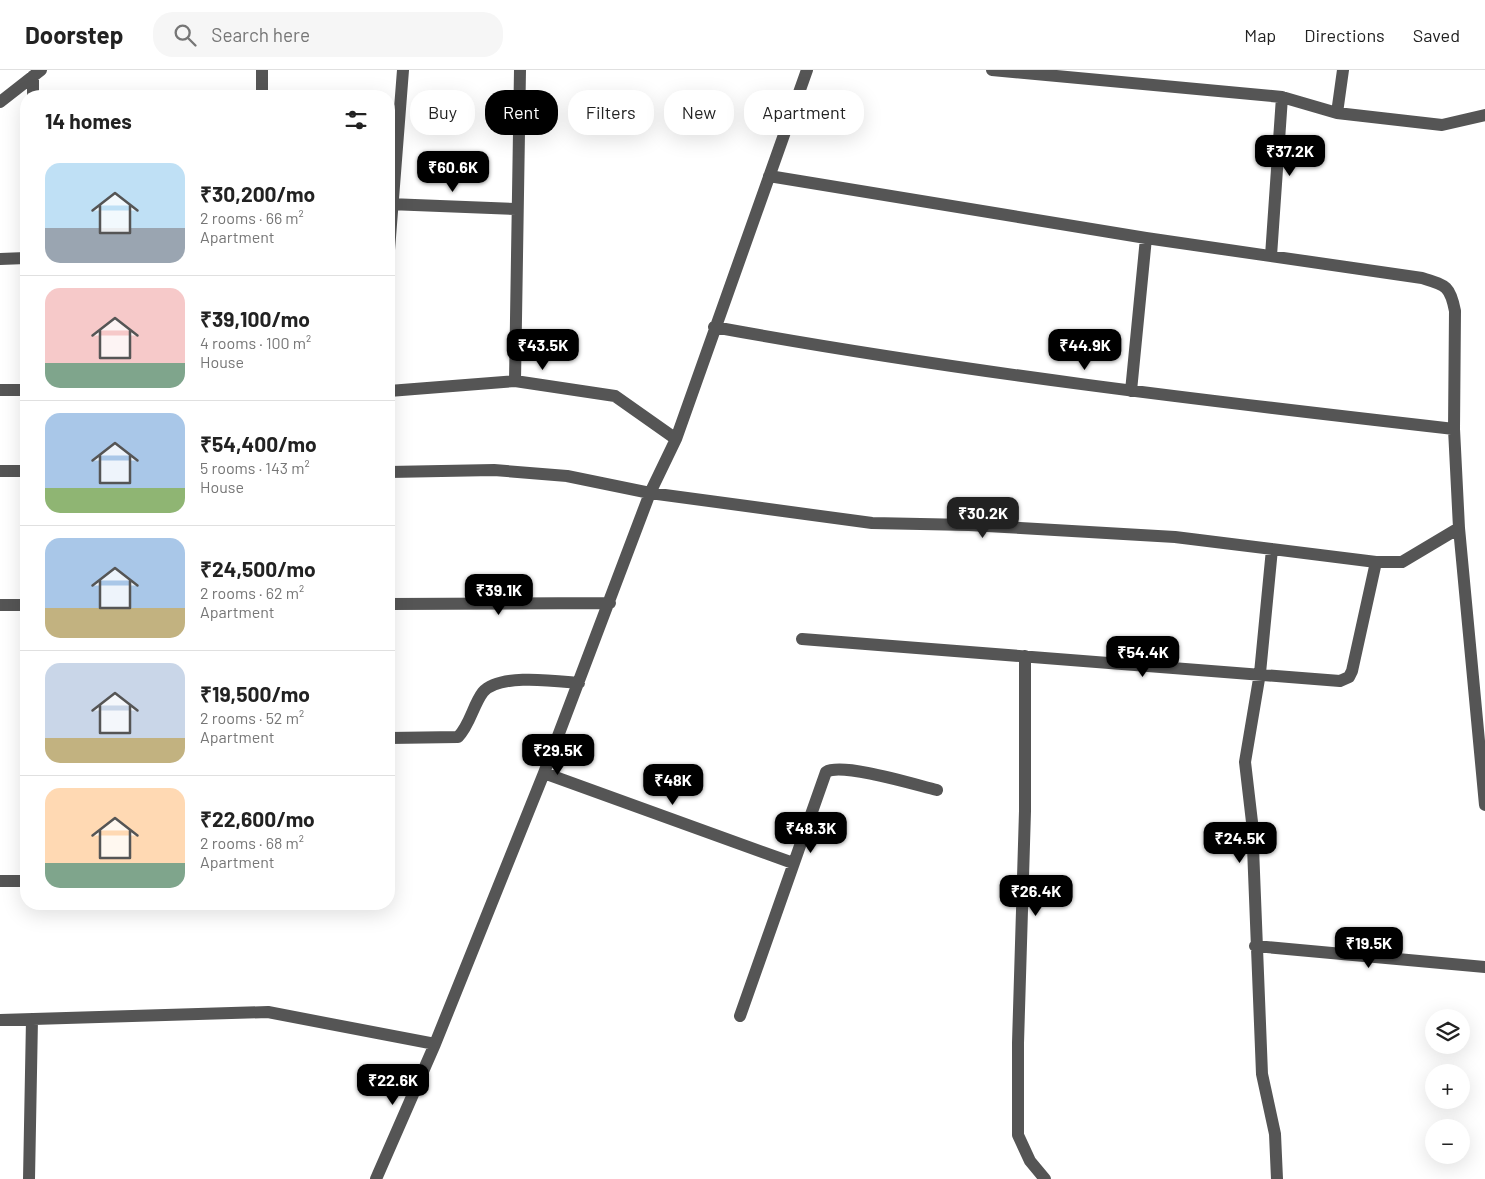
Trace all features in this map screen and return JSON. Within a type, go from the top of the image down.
[{"type":"street","points":[[262,70],[262,90]]},
{"type":"street","points":[[395,159],[403,70]]},
{"type":"street","points":[[515,381],[516,210],[520,70]]},
{"type":"street","points":[[376,1179],[435,1044],[544,773],[610,603],[650,493],[676,439],[807,70]]},
{"type":"street","points":[[992,70],[1282,97],[1337,113],[1442,125],[1485,115]]},
{"type":"street","points":[[1337,113],[1343,70]]},
{"type":"street","points":[[34,90],[37,73]]},
{"type":"street","points":[[0,102],[37,73]]},
{"type":"street","points":[[1271,256],[1282,97]]},
{"type":"street","points":[[769,176],[1146,238],[1422,278],[1446,286],[1451,294],[1455,310],[1454,429],[1459,528],[1485,805]]},
{"type":"street","points":[[395,204],[516,210]]},
{"type":"street","points":[[1131,391],[1146,238]]},
{"type":"street","points":[[0,259],[20,258]]},
{"type":"street","points":[[714,328],[842,350],[1131,391],[1454,429]]},
{"type":"street","points":[[395,391],[515,381],[615,396],[676,439]]},
{"type":"street","points":[[0,390],[20,390]]},
{"type":"street","points":[[0,471],[20,472]]},
{"type":"street","points":[[395,472],[504,471],[567,476],[650,493],[872,523],[1074,530],[1174,537],[1376,562],[1402,562],[1459,528]]},
{"type":"street","points":[[1272,549],[1260,673],[1245,762],[1252,822],[1262,1074],[1275,1134],[1277,1179]]},
{"type":"street","points":[[802,638],[1260,673],[1340,681],[1349,677],[1352,671],[1376,562]]},
{"type":"street","points":[[395,604],[610,603]]},
{"type":"street","points":[[0,605],[20,605]]},
{"type":"street","points":[[1025,656],[1025,812],[1018,1044],[1018,1135],[1030,1161],[1045,1179]]},
{"type":"street","points":[[395,738],[458,737],[483,692],[498,684],[525,680],[579,683]]},
{"type":"street","points":[[740,1016],[823,777],[830,770],[852,770],[937,790]]},
{"type":"street","points":[[544,773],[793,862]]},
{"type":"street","points":[[0,882],[20,881]]},
{"type":"street","points":[[1256,946],[1485,967]]},
{"type":"street","points":[[0,1020],[268,1012],[435,1044]]},
{"type":"street","points":[[29,1179],[32,1019]]}]
